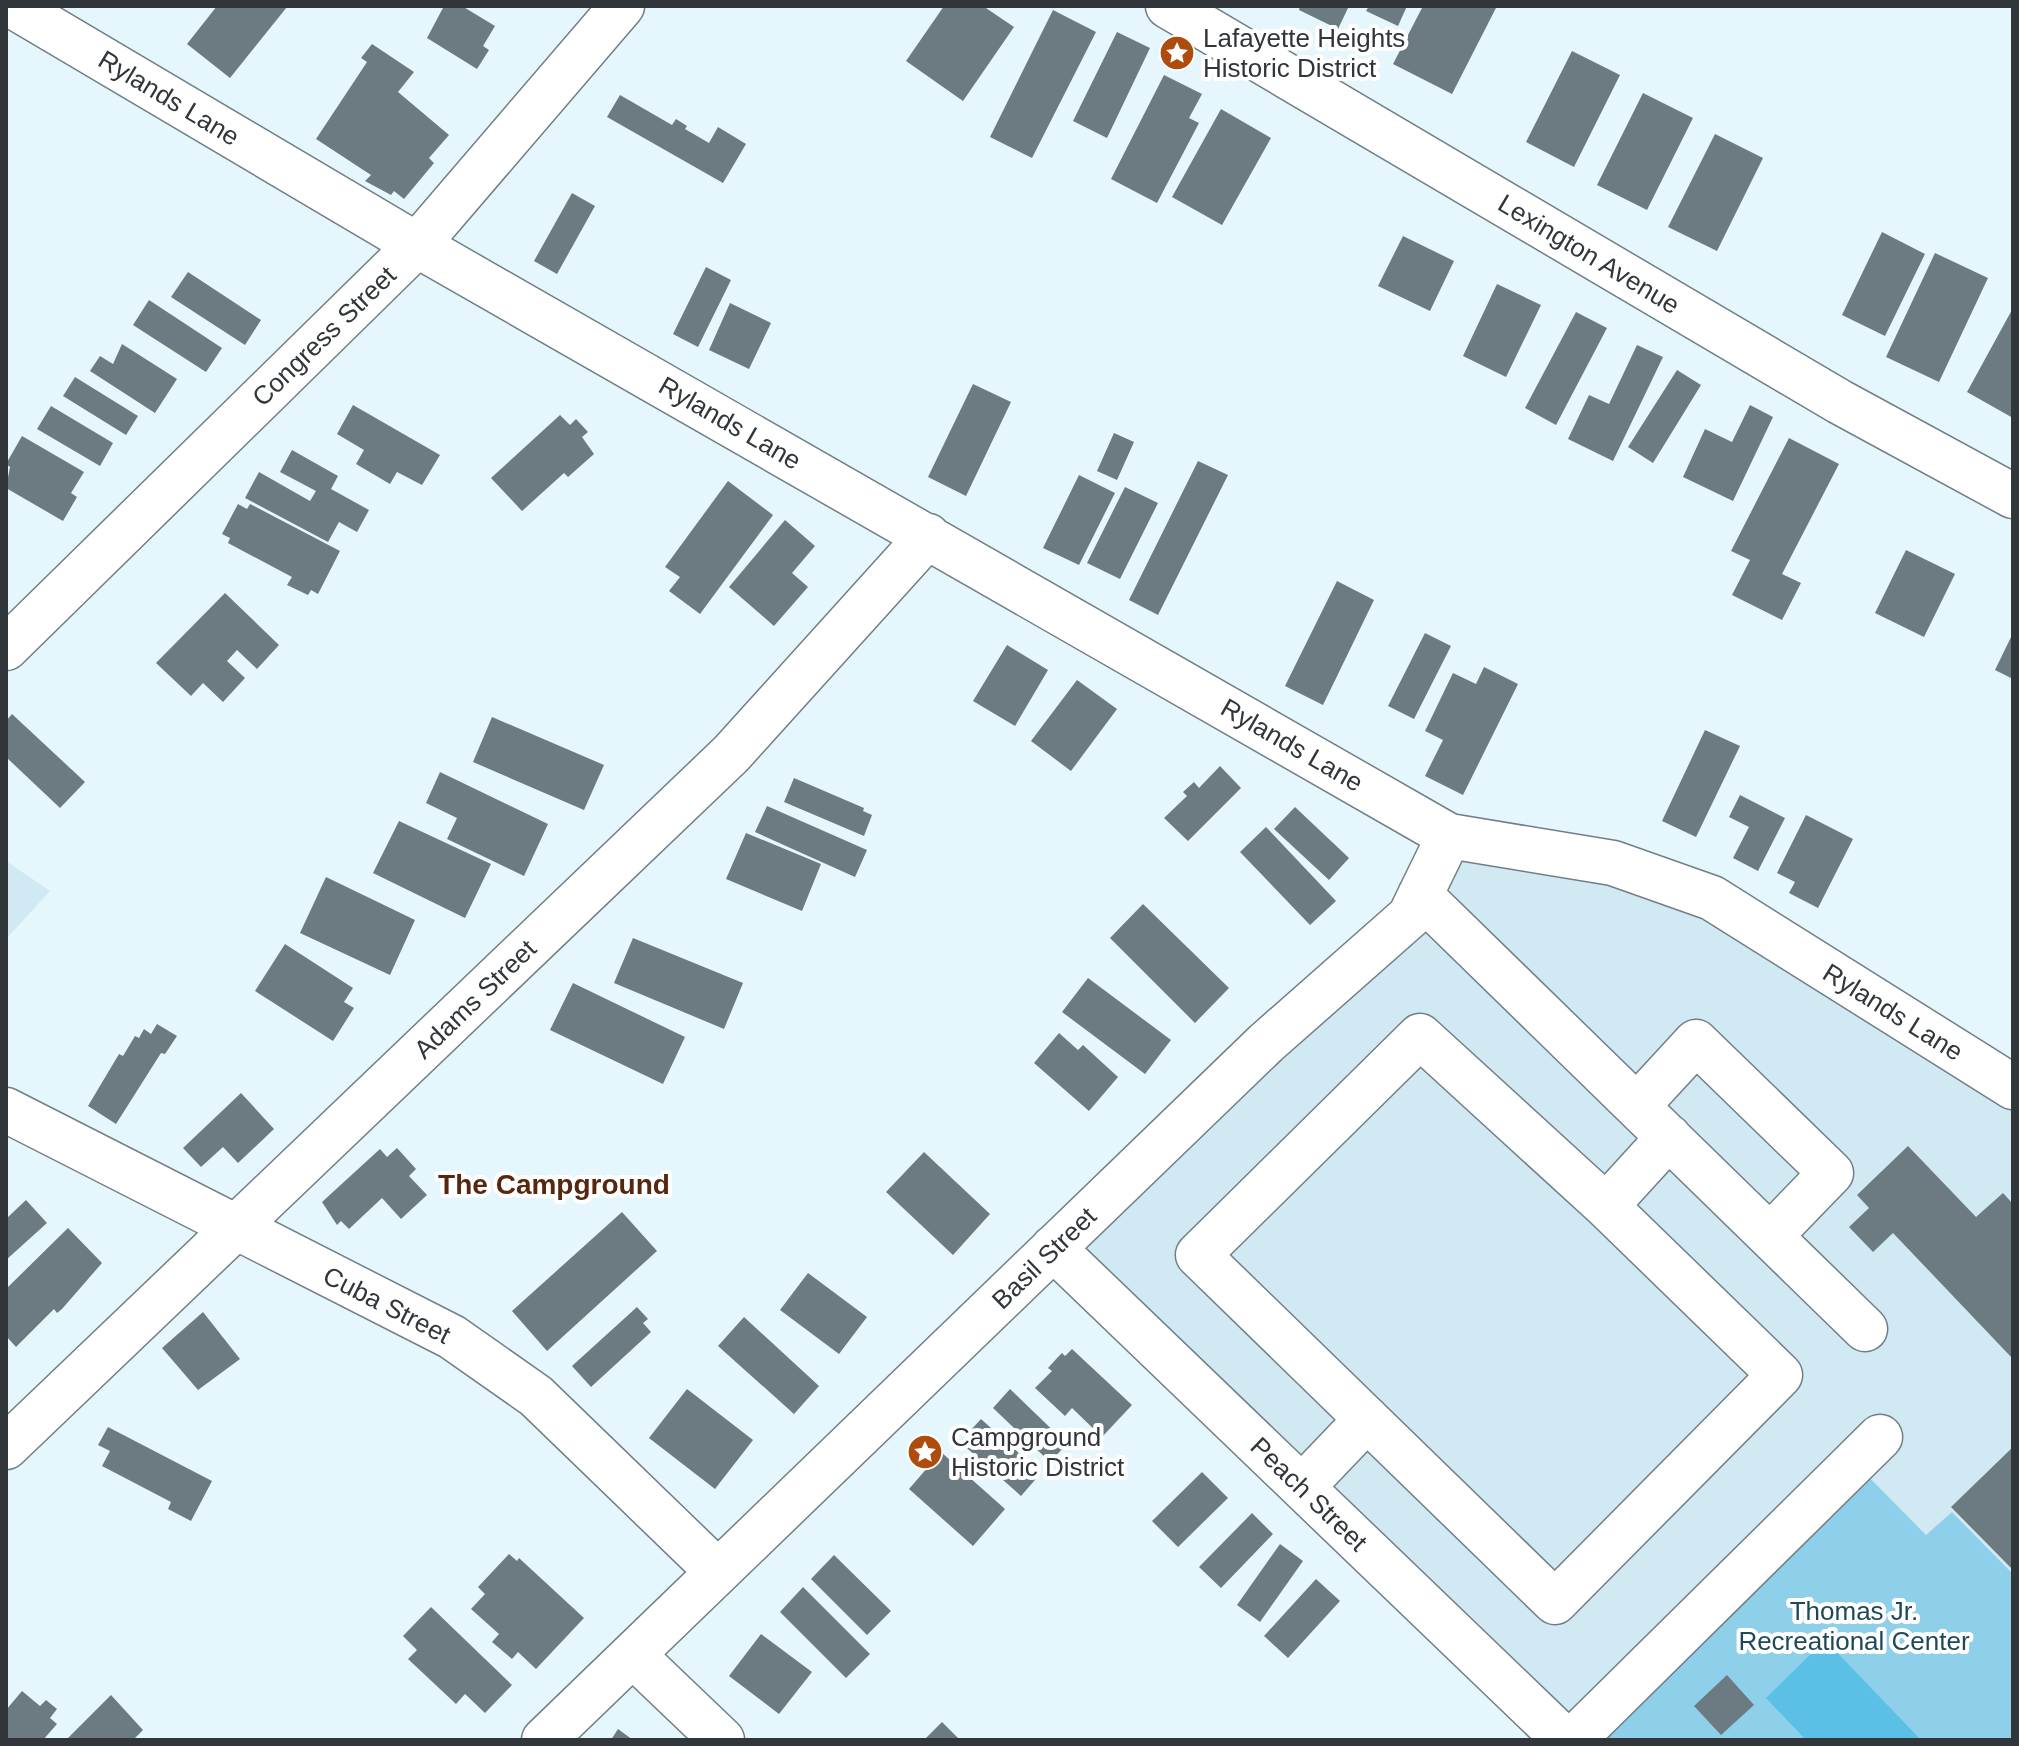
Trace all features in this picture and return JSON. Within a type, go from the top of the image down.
[{"type":"street","name":"Congress Street","points":[[6,648],[417,245],[622,6]]},
{"type":"street","name":"Lexington Avenue","points":[[1168,6],[1826,394],[2013,496]]},
{"type":"street","name":"Rylands Lane","points":[[14,16],[1449,836],[1613,863],[1712,898],[2013,1087]]},
{"type":"street","name":"Adams Street","points":[[6,1447],[731,754],[928,536]]},
{"type":"street","name":"Basil Street","points":[[544,1740],[1266,1043],[1410,916],[1449,836]]},
{"type":"street","points":[[1420,895],[1865,1329]]},
{"type":"street","points":[[1420,1036],[1606,1206],[1780,1375],[1555,1602],[1198,1255],[1420,1036]]},
{"type":"street","points":[[1637,1106],[1696,1042],[1831,1173],[1770,1236]]},
{"type":"street","name":"Cuba Street","points":[[6,1110],[452,1337],[536,1396],[718,1572]]},
{"type":"street","points":[[1606,1206],[1669,1137]]},
{"type":"street","name":"Peach Street","points":[[1053,1248],[1565,1740]]},
{"type":"street","points":[[1302,1487],[1367,1419]]},
{"type":"street","points":[[1573,1740],[1880,1437]]},
{"type":"street","points":[[633,1655],[722,1740]]},
{"type":"shaded area","points":[[1449,836],[1613,863],[2013,1087],[2013,1574],[1952,1512],[1926,1536],[1573,1740],[1053,1248],[1410,916]]},
{"type":"shaded area","points":[[6,861],[50,891],[6,939]]},
{"type":"shaded area","points":[[1825,1640],[1921,1740],[1806,1740],[1766,1698]]},
{"type":"green space","name":"Thomas Jr. Recreational Center","points":[[1855,1463],[1926,1535],[1952,1512],[2013,1574],[2013,1740],[1598,1740]]},
{"type":"building","points":[[217,6],[287,7],[230,78],[187,44]]},
{"type":"building","points":[[444,6],[462,6],[495,26],[483,46],[489,50],[477,69],[427,38]]},
{"type":"building","points":[[944,6],[983,6],[1014,27],[963,101],[906,61]]},
{"type":"building","points":[[1300,6],[1349,6],[1338,29],[1299,10]]},
{"type":"building","points":[[1369,6],[1407,6],[1398,26],[1366,11]]},
{"type":"building","points":[[1423,6],[1497,6],[1452,94],[1393,64]]},
{"type":"building","points":[[1053,10],[1096,32],[1032,158],[990,137]]},
{"type":"building","points":[[1117,32],[1150,48],[1107,138],[1073,121]]},
{"type":"building","points":[[372,44],[414,72],[398,92],[449,135],[429,158],[434,163],[404,199],[394,191],[391,195],[365,181],[371,175],[316,139],[367,62],[361,58]]},
{"type":"building","points":[[1572,51],[1620,75],[1574,167],[1526,142]]},
{"type":"building","points":[[1164,75],[1202,94],[1189,118],[1199,123],[1157,203],[1111,179]]},
{"type":"building","points":[[1643,93],[1693,118],[1647,210],[1597,185]]},
{"type":"building","points":[[620,95],[672,125],[676,119],[687,126],[685,129],[709,143],[718,127],[746,144],[723,183],[607,117]]},
{"type":"building","points":[[1221,109],[1271,138],[1222,225],[1172,197]]},
{"type":"building","points":[[1715,134],[1763,158],[1717,251],[1668,227]]},
{"type":"building","points":[[572,193],[595,206],[557,274],[534,261]]},
{"type":"building","points":[[1882,232],[1925,254],[1885,336],[1842,315]]},
{"type":"building","points":[[1403,236],[1454,261],[1430,311],[1378,286]]},
{"type":"building","points":[[1935,253],[1988,278],[1939,382],[1886,357]]},
{"type":"building","points":[[706,267],[731,280],[698,347],[673,334]]},
{"type":"building","points":[[188,272],[261,320],[245,345],[171,297]]},
{"type":"building","points":[[1497,284],[1541,305],[1506,377],[1463,356]]},
{"type":"building","points":[[149,300],[222,348],[206,372],[133,325]]},
{"type":"building","points":[[730,303],[771,323],[749,369],[709,350]]},
{"type":"building","points":[[2013,308],[2013,418],[1967,392]]},
{"type":"building","points":[[1576,312],[1607,328],[1556,425],[1525,408]]},
{"type":"building","points":[[122,344],[177,379],[155,413],[90,371],[100,356],[113,364]]},
{"type":"building","points":[[1637,345],[1663,357],[1613,461],[1568,439],[1589,395],[1609,404]]},
{"type":"building","points":[[1677,370],[1701,385],[1653,463],[1628,447]]},
{"type":"building","points":[[75,377],[138,416],[126,435],[63,396]]},
{"type":"building","points":[[973,384],[1011,402],[966,496],[928,477]]},
{"type":"building","points":[[353,405],[440,455],[422,485],[397,472],[390,484],[356,464],[364,450],[337,434]]},
{"type":"building","points":[[1750,405],[1773,417],[1733,501],[1683,477],[1705,429],[1732,442]]},
{"type":"building","points":[[51,406],[113,443],[100,466],[37,429]]},
{"type":"building","points":[[560,415],[570,425],[576,419],[588,432],[582,437],[594,454],[568,477],[564,473],[522,511],[491,478]]},
{"type":"building","points":[[1114,433],[1134,442],[1117,480],[1097,471]]},
{"type":"building","points":[[22,436],[84,472],[71,493],[77,497],[63,521],[6,488],[10,467],[6,464]]},
{"type":"building","points":[[1789,438],[1839,464],[1782,574],[1801,583],[1782,620],[1732,595],[1750,560],[1731,551]]},
{"type":"building","points":[[292,450],[338,476],[331,489],[369,510],[357,532],[339,522],[328,542],[245,498],[259,472],[310,501],[316,491],[280,472]]},
{"type":"building","points":[[1198,461],[1228,475],[1158,615],[1129,600]]},
{"type":"building","points":[[1079,475],[1115,493],[1079,565],[1043,548]]},
{"type":"building","points":[[728,481],[773,515],[700,614],[669,591],[680,577],[665,567]]},
{"type":"building","points":[[1125,487],[1158,503],[1120,579],[1087,563]]},
{"type":"building","points":[[238,504],[247,509],[250,504],[340,551],[318,594],[311,590],[308,595],[287,585],[292,577],[228,543],[230,538],[222,534]]},
{"type":"building","points":[[785,520],[815,546],[792,573],[808,587],[774,626],[729,587]]},
{"type":"building","points":[[1906,550],[1955,574],[1924,637],[1875,613]]},
{"type":"building","points":[[1337,581],[1374,600],[1323,705],[1285,686]]},
{"type":"building","points":[[225,593],[279,645],[257,669],[237,650],[227,661],[245,678],[223,702],[203,683],[191,696],[156,663]]},
{"type":"building","points":[[1425,633],[1451,646],[1414,719],[1388,706]]},
{"type":"building","points":[[2013,633],[2013,679],[1995,670]]},
{"type":"building","points":[[1007,645],[1048,670],[1015,726],[973,701]]},
{"type":"building","points":[[1484,667],[1518,684],[1463,795],[1425,776],[1443,740],[1425,731],[1453,673],[1476,684]]},
{"type":"building","points":[[1077,680],[1117,709],[1071,771],[1031,741]]},
{"type":"building","points":[[12,714],[85,782],[60,808],[6,757],[6,721]]},
{"type":"building","points":[[492,717],[604,765],[584,810],[473,762]]},
{"type":"building","points":[[1705,730],[1740,746],[1696,837],[1662,821]]},
{"type":"building","points":[[1220,766],[1241,788],[1188,841],[1164,818],[1187,796],[1183,792],[1194,782],[1199,788]]},
{"type":"building","points":[[440,772],[548,824],[524,876],[447,839],[457,818],[426,803]]},
{"type":"building","points":[[794,778],[864,808],[863,811],[872,815],[864,836],[784,802]]},
{"type":"building","points":[[1740,795],[1785,818],[1758,871],[1733,858],[1749,827],[1729,817]]},
{"type":"building","points":[[767,806],[867,850],[855,877],[755,832]]},
{"type":"building","points":[[1295,807],[1349,858],[1329,880],[1274,829]]},
{"type":"building","points":[[1806,815],[1853,839],[1818,908],[1789,893],[1795,882],[1777,873]]},
{"type":"building","points":[[399,821],[491,864],[465,918],[373,873]]},
{"type":"building","points":[[1266,827],[1336,901],[1310,925],[1240,852]]},
{"type":"building","points":[[746,833],[821,864],[802,911],[726,879]]},
{"type":"building","points":[[326,877],[415,920],[390,975],[300,933]]},
{"type":"building","points":[[1143,904],[1229,988],[1195,1023],[1110,938]]},
{"type":"building","points":[[633,938],[743,983],[724,1029],[614,983]]},
{"type":"building","points":[[285,944],[353,988],[344,1002],[354,1008],[333,1041],[255,991]]},
{"type":"building","points":[[1088,978],[1171,1040],[1145,1074],[1062,1012]]},
{"type":"building","points":[[573,983],[685,1037],[663,1084],[550,1030]]},
{"type":"building","points":[[157,1024],[177,1036],[165,1054],[161,1053],[116,1124],[88,1106],[119,1054],[123,1056],[135,1036],[139,1038],[144,1029],[151,1034]]},
{"type":"building","points":[[1059,1033],[1078,1050],[1083,1045],[1118,1077],[1089,1111],[1034,1063]]},
{"type":"building","points":[[241,1093],[274,1129],[238,1163],[223,1147],[201,1167],[183,1148]]},
{"type":"building","points":[[1908,1146],[1976,1217],[2003,1193],[2013,1204],[2013,1359],[1893,1233],[1873,1252],[1849,1227],[1869,1208],[1857,1195]]},
{"type":"building","points":[[397,1148],[416,1169],[409,1176],[427,1195],[401,1219],[382,1198],[349,1229],[341,1221],[337,1225],[322,1202],[380,1149],[387,1157]]},
{"type":"building","points":[[924,1152],[990,1214],[953,1255],[886,1192]]},
{"type":"building","points":[[26,1200],[47,1223],[6,1260],[6,1219]]},
{"type":"building","points":[[622,1212],[657,1251],[547,1351],[512,1311]]},
{"type":"building","points":[[68,1228],[102,1263],[62,1309],[57,1313],[54,1309],[16,1347],[6,1336],[6,1289]]},
{"type":"building","points":[[808,1273],[867,1317],[839,1354],[780,1310]]},
{"type":"building","points":[[637,1307],[648,1319],[643,1323],[651,1332],[591,1387],[572,1366]]},
{"type":"building","points":[[203,1312],[240,1359],[198,1390],[162,1348]]},
{"type":"building","points":[[744,1317],[819,1386],[794,1414],[718,1346]]},
{"type":"building","points":[[1072,1349],[1132,1405],[1102,1437],[1072,1408],[1065,1416],[1035,1388],[1052,1371],[1048,1368],[1058,1357],[1062,1353],[1065,1356]]},
{"type":"building","points":[[687,1389],[753,1440],[715,1489],[649,1438]]},
{"type":"building","points":[[1010,1389],[1067,1444],[1050,1462],[993,1408]]},
{"type":"building","points":[[981,1419],[1041,1473],[1021,1496],[960,1442]]},
{"type":"building","points":[[108,1427],[212,1481],[191,1521],[168,1509],[171,1502],[102,1466],[110,1451],[98,1445]]},
{"type":"building","points":[[2013,1447],[2013,1570],[1951,1507]]},
{"type":"building","points":[[941,1452],[1005,1509],[973,1546],[909,1489]]},
{"type":"building","points":[[1202,1472],[1228,1498],[1178,1547],[1152,1521]]},
{"type":"building","points":[[1252,1513],[1273,1534],[1221,1588],[1199,1567]]},
{"type":"building","points":[[1280,1544],[1303,1561],[1260,1622],[1237,1605]]},
{"type":"building","points":[[509,1554],[517,1561],[519,1558],[584,1618],[536,1669],[518,1652],[512,1659],[492,1642],[499,1634],[471,1609],[485,1594],[478,1587]]},
{"type":"building","points":[[834,1555],[891,1611],[867,1635],[811,1579]]},
{"type":"building","points":[[1316,1579],[1340,1601],[1288,1658],[1264,1636]]},
{"type":"building","points":[[803,1587],[870,1654],[846,1678],[780,1612]]},
{"type":"building","points":[[431,1607],[512,1685],[485,1713],[465,1694],[456,1704],[408,1659],[417,1650],[403,1636]]},
{"type":"building","points":[[761,1634],[812,1672],[779,1714],[729,1676]]},
{"type":"building","points":[[1727,1675],[1754,1705],[1721,1735],[1694,1706]]},
{"type":"building","points":[[22,1691],[40,1706],[46,1700],[57,1709],[50,1718],[57,1724],[43,1740],[6,1740],[6,1710]]},
{"type":"building","points":[[111,1695],[143,1730],[133,1740],[66,1740]]},
{"type":"building","points":[[942,1722],[960,1740],[924,1740]]},
{"type":"building","points":[[618,1729],[633,1740],[611,1740]]},
{"type":"place","name":"Lafayette Heights Historic District","points":[[1177,53]]},
{"type":"place","name":"Campground Historic District","points":[[925,1452]]},
{"type":"district","name":"The Campground","points":[[554,1184]]}]
